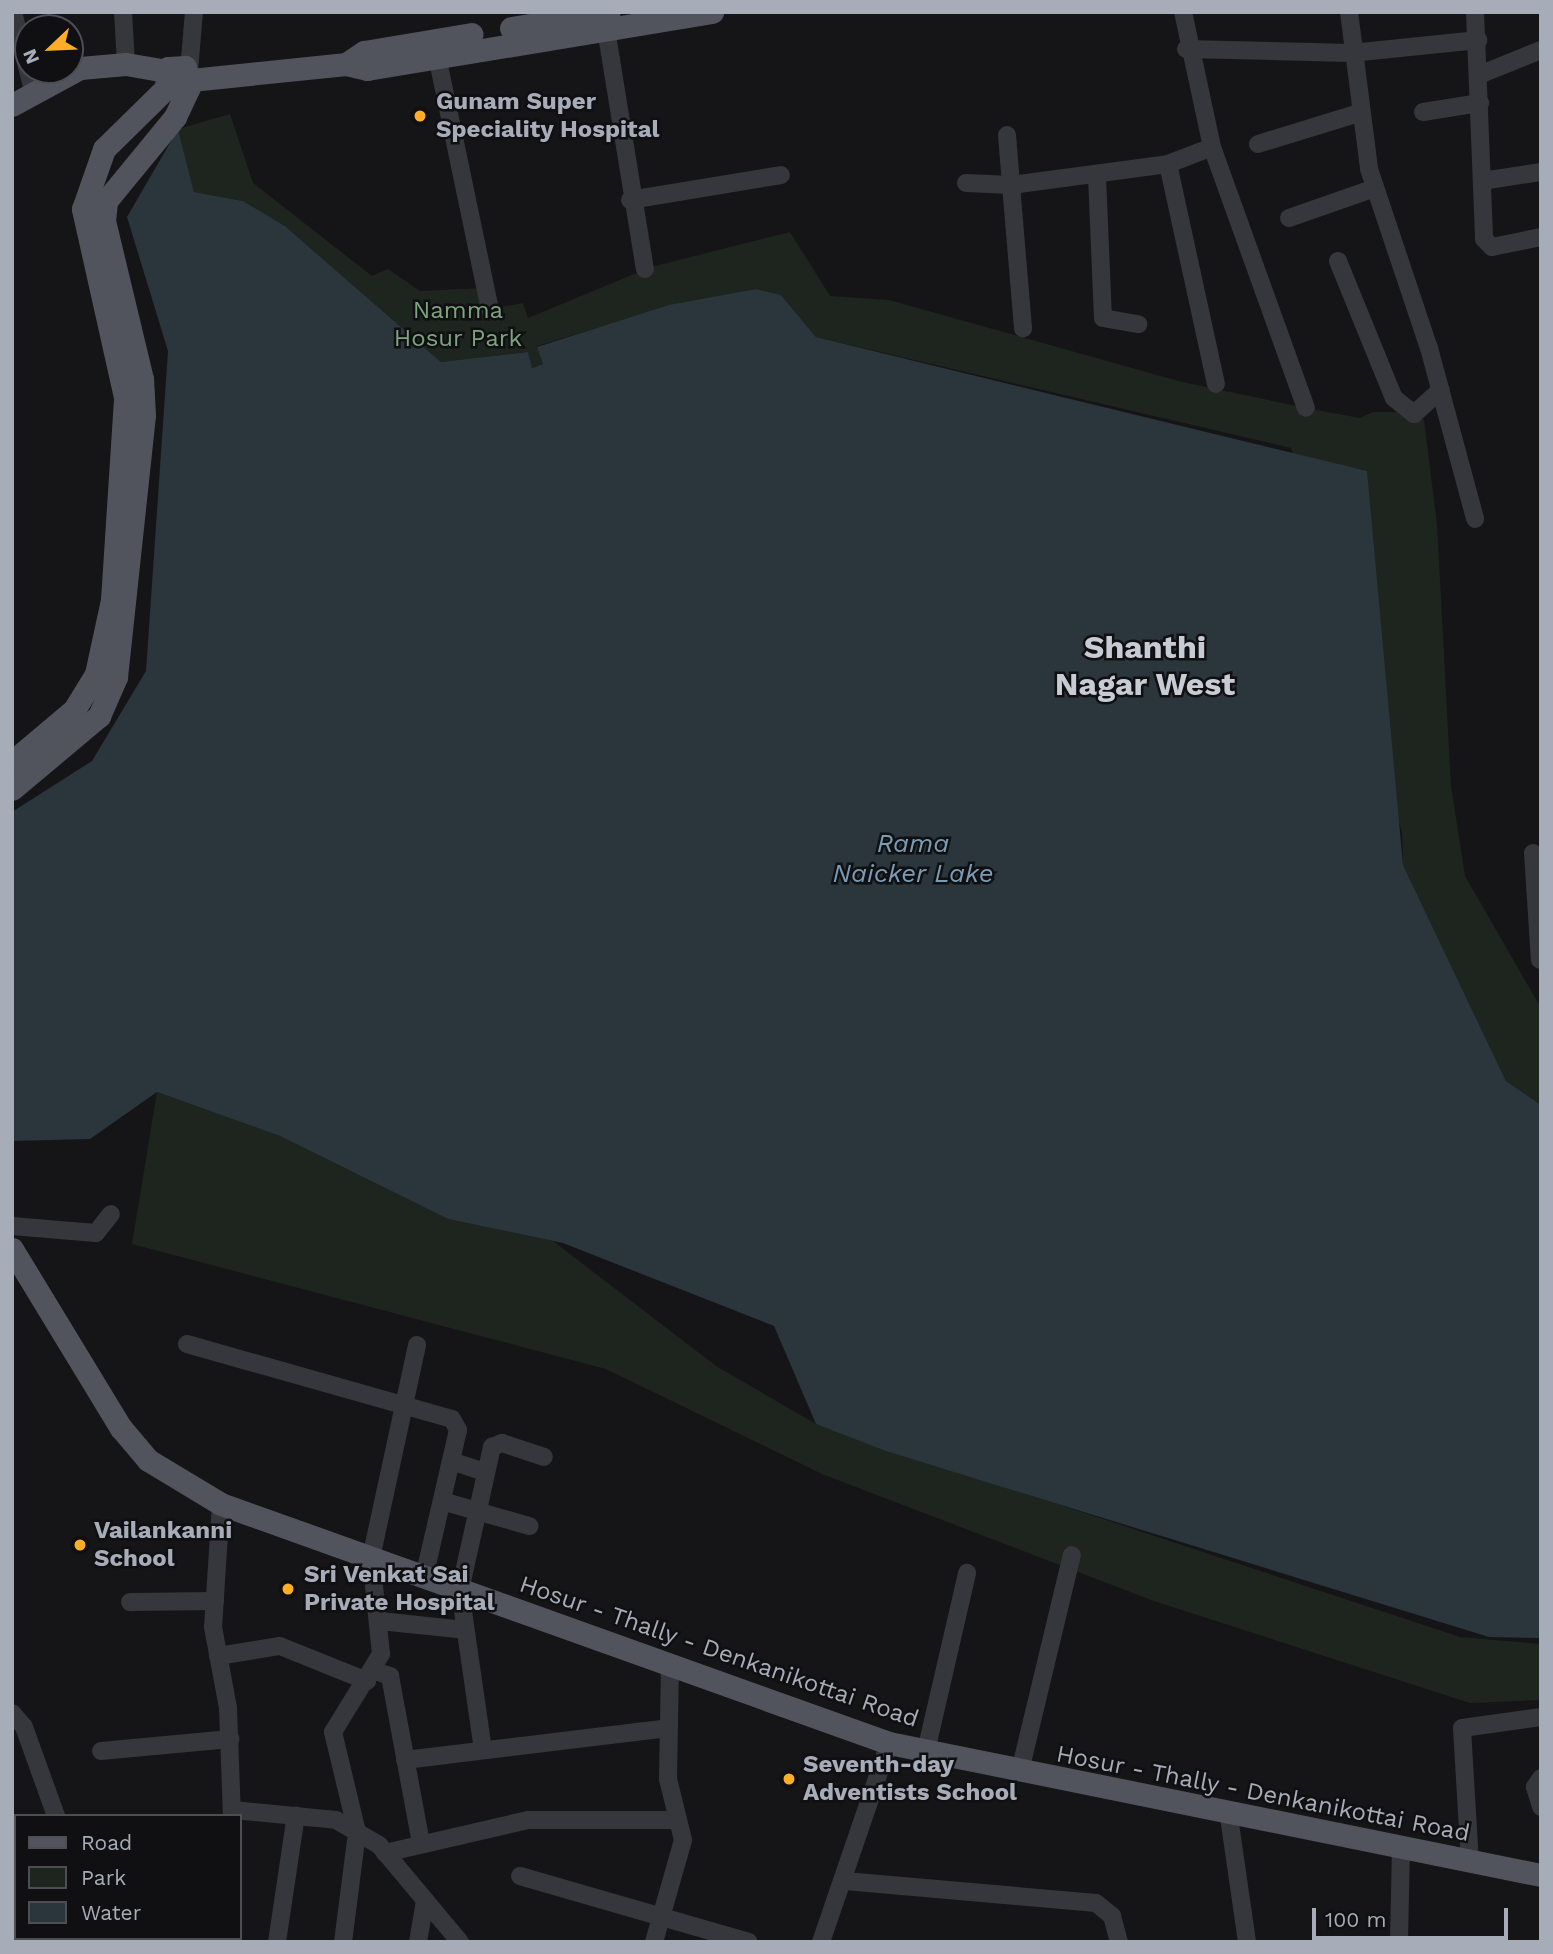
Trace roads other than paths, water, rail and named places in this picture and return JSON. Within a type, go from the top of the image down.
[{"type":"main road","points":[[346,64],[364,52],[605,17],[712,12]]},
{"type":"main road","points":[[12,105],[33,90],[80,68],[125,64],[175,83],[346,64],[367,69],[437,56],[605,17]]},
{"type":"main road","points":[[12,789],[99,716],[116,677],[144,415],[142,379],[104,221],[106,201],[139,157],[175,117],[175,83]]},
{"type":"main road","points":[[12,762],[74,710],[96,674],[112,600],[125,397],[83,209],[91,174],[116,133],[175,83]]},
{"type":"main road","name":"Hosur - Thally - Denkanikottai Road","points":[[12,1249],[121,1428],[148,1460],[221,1504],[889,1743],[1020,1772],[1228,1810],[1401,1850],[1541,1875]]},
{"type":"street","points":[[13,12],[33,90]]},
{"type":"street","points":[[124,12],[125,64]]},
{"type":"street","points":[[175,83],[194,12]]},
{"type":"street","points":[[1183,12],[1186,49],[1212,147],[1306,408]]},
{"type":"street","points":[[1349,12],[1359,113],[1375,188],[1441,390],[1475,519]]},
{"type":"street","points":[[1475,12],[1487,245],[1541,237]]},
{"type":"street","points":[[605,17],[630,200],[645,269]]},
{"type":"street","points":[[1186,49],[1351,53],[1478,40]]},
{"type":"street","points":[[1479,75],[1541,50]]},
{"type":"street","points":[[437,56],[490,309]]},
{"type":"street","points":[[1423,113],[1480,103]]},
{"type":"street","points":[[1258,144],[1359,113]]},
{"type":"street","points":[[1007,135],[1023,328]]},
{"type":"street","points":[[966,183],[1011,185],[1097,176],[1168,164],[1212,147]]},
{"type":"street","points":[[1168,164],[1216,384]]},
{"type":"street","points":[[1482,181],[1541,172]]},
{"type":"street","points":[[630,200],[781,175]]},
{"type":"street","points":[[1097,176],[1103,318],[1138,324]]},
{"type":"street","points":[[1289,218],[1375,188]]},
{"type":"street","points":[[1338,261],[1394,398],[1414,414],[1441,390]]},
{"type":"street","points":[[1533,853],[1540,960]]},
{"type":"street","points":[[12,1226],[96,1233],[111,1214]]},
{"type":"street","points":[[187,1344],[404,1403],[457,1424],[424,1577]]},
{"type":"street","points":[[343,1942],[357,1832],[333,1731],[371,1676],[380,1620],[371,1558],[417,1345]]},
{"type":"street","points":[[483,1749],[460,1590],[485,1472],[496,1444],[544,1457]]},
{"type":"street","points":[[451,1461],[485,1472]]},
{"type":"street","points":[[442,1502],[529,1527]]},
{"type":"street","points":[[221,1504],[215,1601],[218,1656],[229,1739],[232,1813],[296,1815],[336,1820],[386,1853],[460,1942]]},
{"type":"street","points":[[1020,1772],[1072,1555]]},
{"type":"street","points":[[926,1751],[967,1573]]},
{"type":"street","points":[[130,1602],[215,1601]]},
{"type":"street","points":[[380,1620],[465,1630]]},
{"type":"street","points":[[218,1656],[280,1646],[371,1676],[390,1676],[421,1844]]},
{"type":"street","points":[[654,1942],[661,1912],[680,1859],[678,1820],[667,1779],[670,1664]]},
{"type":"street","points":[[12,1713],[24,1727],[55,1814]]},
{"type":"street","points":[[1470,1863],[1462,1728],[1541,1717]]},
{"type":"street","points":[[405,1760],[668,1728]]},
{"type":"street","points":[[101,1751],[229,1739]]},
{"type":"street","points":[[821,1942],[845,1881],[889,1743]]},
{"type":"street","points":[[1541,1778],[1535,1790],[1541,1807]]},
{"type":"street","points":[[1228,1810],[1247,1942]]},
{"type":"street","points":[[277,1942],[296,1815]]},
{"type":"street","points":[[386,1853],[528,1820],[678,1820]]},
{"type":"street","points":[[1399,1942],[1401,1850]]},
{"type":"street","points":[[520,1876],[661,1912],[749,1942]]},
{"type":"street","points":[[845,1881],[1096,1903],[1112,1916],[1119,1942]]},
{"type":"street","points":[[418,1942],[425,1902]]},
{"type":"water","name":"Rama Naicker Lake","points":[[178,129],[194,192],[243,201],[285,226],[441,362],[528,352],[532,368],[543,364],[537,347],[669,305],[756,289],[781,295],[816,337],[1367,471],[1403,865],[1506,1081],[1541,1105],[1541,1638],[1489,1637],[886,1451],[816,1424],[774,1326],[563,1243],[448,1219],[280,1136],[157,1092],[90,1139],[12,1141],[12,812],[92,761],[146,671],[168,351],[127,217]]},
{"type":"place","name":"Gunam Super Speciality Hospital","points":[[420,116]]},
{"type":"place","name":"Vailankanni School","points":[[80,1545]]},
{"type":"place","name":"Sri Venkat Sai Private Hospital","points":[[288,1589]]},
{"type":"place","name":"Seventh-day Adventists School","points":[[789,1779]]},
{"type":"district","name":"Shanthi Nagar West","points":[[1145,666]]},
{"type":"park label","name":"Namma Hosur Park","points":[[458,325]]}]
